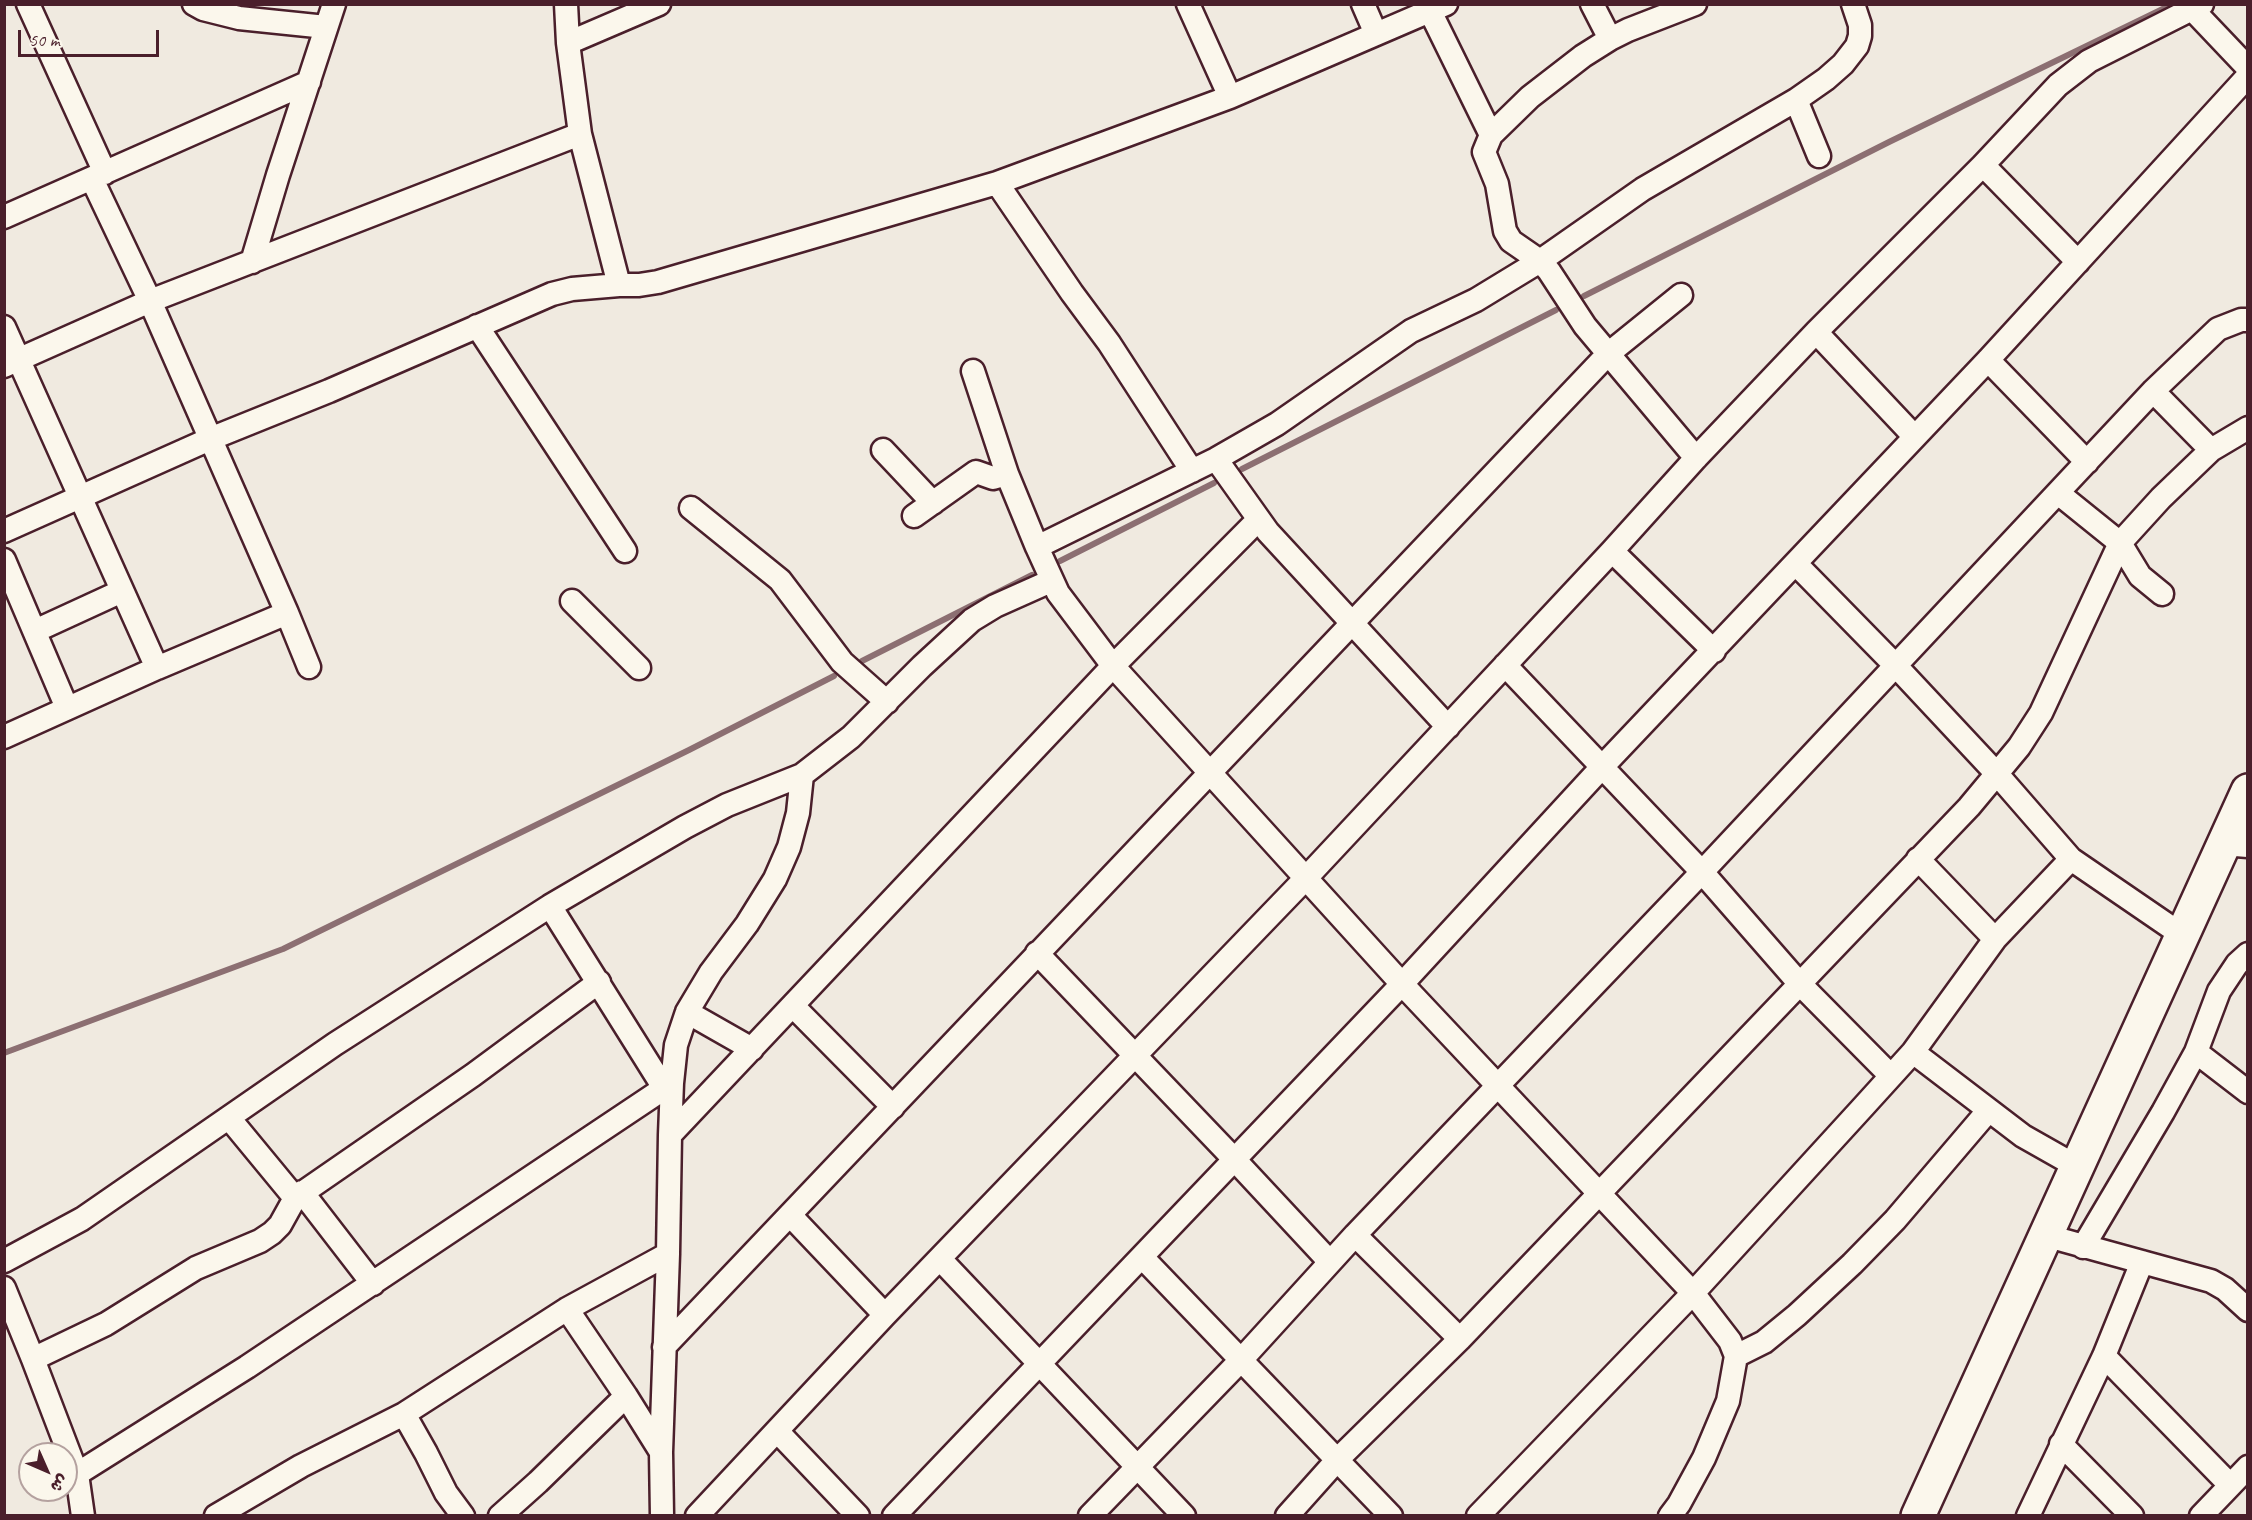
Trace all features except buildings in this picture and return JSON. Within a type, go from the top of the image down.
[{"type":"highway","points":[[1918,1515],[2182,935],[2235,845],[2247,791]]},
{"type":"street","points":[[28,4],[150,301],[309,667]]},
{"type":"street","points":[[194,4],[203,9],[239,18],[326,27]]},
{"type":"street","points":[[252,262],[334,4]]},
{"type":"street","points":[[567,4],[568,43],[580,134],[620,285]]},
{"type":"street","points":[[568,43],[659,4]]},
{"type":"street","points":[[1188,4],[1230,97]]},
{"type":"street","points":[[1363,4],[1376,34]]},
{"type":"street","points":[[1592,4],[1610,39]]},
{"type":"street","points":[[1695,4],[1610,39],[1583,56],[1530,98],[1491,135],[1484,152],[1497,184],[1504,231],[1511,241],[1540,261],[1549,271],[1608,354],[1696,458]]},
{"type":"street","points":[[1037,547],[1216,459],[1290,417],[1411,331],[1471,303],[1540,261],[1667,174],[1796,100],[1843,64],[1857,46],[1860,25],[1853,4]]},
{"type":"street","points":[[697,1515],[885,1315],[1306,878],[1696,458],[1816,332],[1983,165],[2058,85],[2089,61],[2197,7],[2247,68]]},
{"type":"street","points":[[4,531],[210,439],[329,391],[552,294],[573,289],[657,282],[997,183],[1230,97],[1438,8],[1491,135]]},
{"type":"street","points":[[894,1515],[1402,984],[1602,767],[1797,564],[1914,436],[1988,360],[2247,76]]},
{"type":"street","points":[[4,217],[309,82]]},
{"type":"street","points":[[1796,100],[1819,156]]},
{"type":"street","points":[[12,363],[150,301],[580,134]]},
{"type":"street","points":[[1983,165],[2078,262]]},
{"type":"street","points":[[997,183],[1109,343],[1192,471]]},
{"type":"street","points":[[664,1347],[1608,354],[1681,295]]},
{"type":"street","points":[[1090,1515],[1242,1359],[1355,1235],[1702,872],[2153,391],[2218,329],[2247,320]]},
{"type":"street","points":[[477,326],[625,550]]},
{"type":"street","points":[[4,327],[12,363],[80,496],[157,668]]},
{"type":"street","points":[[1816,332],[1914,436]]},
{"type":"street","points":[[1988,360],[2087,462]]},
{"type":"street","points":[[973,371],[1007,474],[1051,580],[1113,666],[1402,984],[1693,1293],[1730,1341],[1736,1356],[1728,1401],[1704,1458],[1679,1504],[1670,1515]]},
{"type":"street","points":[[2153,391],[2211,450]]},
{"type":"street","points":[[1287,1515],[1338,1459],[1460,1339],[1970,807],[2019,747],[2040,713],[2120,543],[2161,498],[2211,450],[2247,428]]},
{"type":"street","points":[[883,450],[933,503]]},
{"type":"street","points":[[1216,459],[1258,519],[1448,727]]},
{"type":"street","points":[[914,516],[976,472],[993,478],[1007,474]]},
{"type":"street","points":[[2058,493],[2120,543],[2140,576],[2162,594]]},
{"type":"street","points":[[691,508],[780,580],[842,662],[887,702]]},
{"type":"street","points":[[670,1135],[1113,666],[1258,519]]},
{"type":"street","points":[[1612,551],[1714,651]]},
{"type":"street","points":[[4,560],[67,708]]},
{"type":"street","points":[[1797,564],[1997,774],[2071,859],[2182,935]]},
{"type":"street","points":[[4,1261],[82,1219],[335,1044],[549,906],[727,805],[802,775],[851,737],[972,620],[995,606],[1051,580]]},
{"type":"street","points":[[35,631],[122,591]]},
{"type":"street","points":[[572,601],[639,668]]},
{"type":"street","points":[[4,737],[287,612]]},
{"type":"street","points":[[1505,665],[1702,872],[1799,983],[1891,1076]]},
{"type":"street","points":[[662,1515],[661,1452],[670,1135],[668,1086],[676,1045],[687,1012],[711,972],[747,924],[775,879],[789,848],[798,813],[802,775]]},
{"type":"street","points":[[1918,859],[1995,939]]},
{"type":"street","points":[[1478,1515],[1693,1293],[1913,1052],[1995,939],[2071,859]]},
{"type":"street","points":[[549,906],[668,1086]]},
{"type":"street","points":[[1037,953],[1330,1262]]},
{"type":"street","points":[[2083,1247],[2196,1052],[2219,991],[2237,964],[2247,954]]},
{"type":"street","points":[[33,1359],[106,1324],[196,1268],[260,1241],[280,1225],[298,1195],[473,1075],[599,982]]},
{"type":"street","points":[[793,1006],[893,1107]]},
{"type":"street","points":[[687,1012],[752,1048]]},
{"type":"street","points":[[1913,1052],[1988,1112],[2023,1136],[2076,1166]]},
{"type":"street","points":[[2196,1052],[2247,1092]]},
{"type":"street","points":[[78,1473],[247,1367],[668,1086]]},
{"type":"street","points":[[1736,1356],[1764,1342],[1852,1264],[1895,1220],[1988,1112]]},
{"type":"street","points":[[229,1118],[373,1284]]},
{"type":"street","points":[[790,1215],[885,1315]]},
{"type":"street","points":[[1355,1235],[1460,1339]]},
{"type":"street","points":[[2044,1235],[2211,1281],[2225,1289],[2247,1310]]},
{"type":"street","points":[[216,1515],[301,1466],[404,1414],[567,1310],[668,1254]]},
{"type":"street","points":[[1142,1257],[1391,1515]]},
{"type":"street","points":[[940,1259],[1184,1515]]},
{"type":"street","points":[[2028,1515],[2104,1356],[2142,1262]]},
{"type":"street","points":[[4,1288],[65,1442]]},
{"type":"street","points":[[567,1310],[661,1452]]},
{"type":"street","points":[[2104,1356],[2230,1485]]},
{"type":"street","points":[[500,1515],[538,1482],[626,1396]]},
{"type":"street","points":[[404,1414],[446,1493],[463,1515]]},
{"type":"street","points":[[777,1431],[858,1515]]},
{"type":"street","points":[[2061,1444],[2132,1515]]},
{"type":"street","points":[[2201,1515],[2247,1467]]},
{"type":"street","points":[[78,1481],[83,1515]]},
{"type":"waterway","points":[[1584,296],[1889,142],[2173,4]]},
{"type":"waterway","points":[[1242,469],[1556,310]]},
{"type":"waterway","points":[[1060,561],[1214,483]]},
{"type":"waterway","points":[[862,661],[1032,575]]},
{"type":"waterway","points":[[4,1053],[283,949],[689,750],[834,676]]}]
